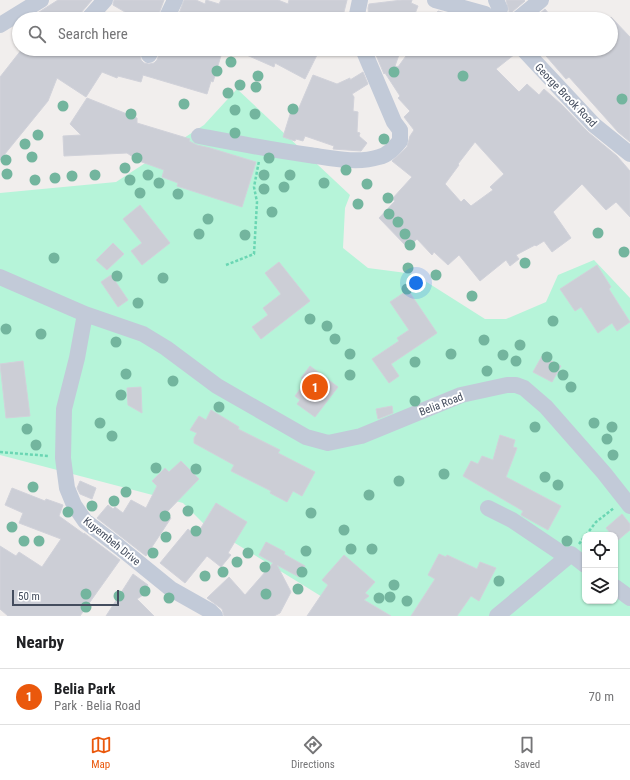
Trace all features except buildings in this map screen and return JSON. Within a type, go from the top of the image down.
[{"type":"street","points":[[21,12],[41,0]]},
{"type":"street","points":[[94,12],[105,0]]},
{"type":"street","points":[[169,12],[175,0]]},
{"type":"street","points":[[357,12],[360,0]]},
{"type":"street","points":[[435,0],[478,12]]},
{"type":"street","points":[[496,0],[500,9],[499,12]]},
{"type":"street","points":[[526,12],[540,0]]},
{"type":"street","points":[[0,25],[12,18]]},
{"type":"street","points":[[199,136],[262,148],[329,158],[363,160],[379,157],[388,153],[400,140],[400,130],[394,122],[366,56]]},
{"type":"street","name":"George Brook Road","points":[[530,56],[594,125],[630,154]]},
{"type":"street","name":"Belia Road","points":[[0,277],[85,314],[143,334],[166,348],[217,386],[306,437],[328,443],[361,436],[461,395],[507,385],[516,385],[524,388],[546,407],[628,502]]},
{"type":"street","name":"Kuyembeh Drive","points":[[85,314],[64,410],[63,458],[67,488],[74,505],[85,521],[171,589],[210,611],[214,616]]},
{"type":"street","points":[[488,508],[512,520],[567,557]]},
{"type":"street","points":[[497,616],[571,554],[582,563]]},
{"type":"street","points":[[618,589],[630,598]]},
{"type":"path","points":[[226,265],[254,254],[257,202],[254,187],[262,148]]},
{"type":"path","points":[[0,452],[63,458]]},
{"type":"path","points":[[588,532],[596,522],[628,502]]},
{"type":"green space","points":[[236,88],[350,195],[345,208],[343,248],[368,268],[414,274],[485,319],[506,319],[546,302],[558,275],[594,260],[630,298],[630,616],[353,616],[204,524],[183,503],[0,455],[0,193],[116,182],[204,125],[236,90]]},
{"type":"place","name":"Belia Park","points":[[315,387]]}]
